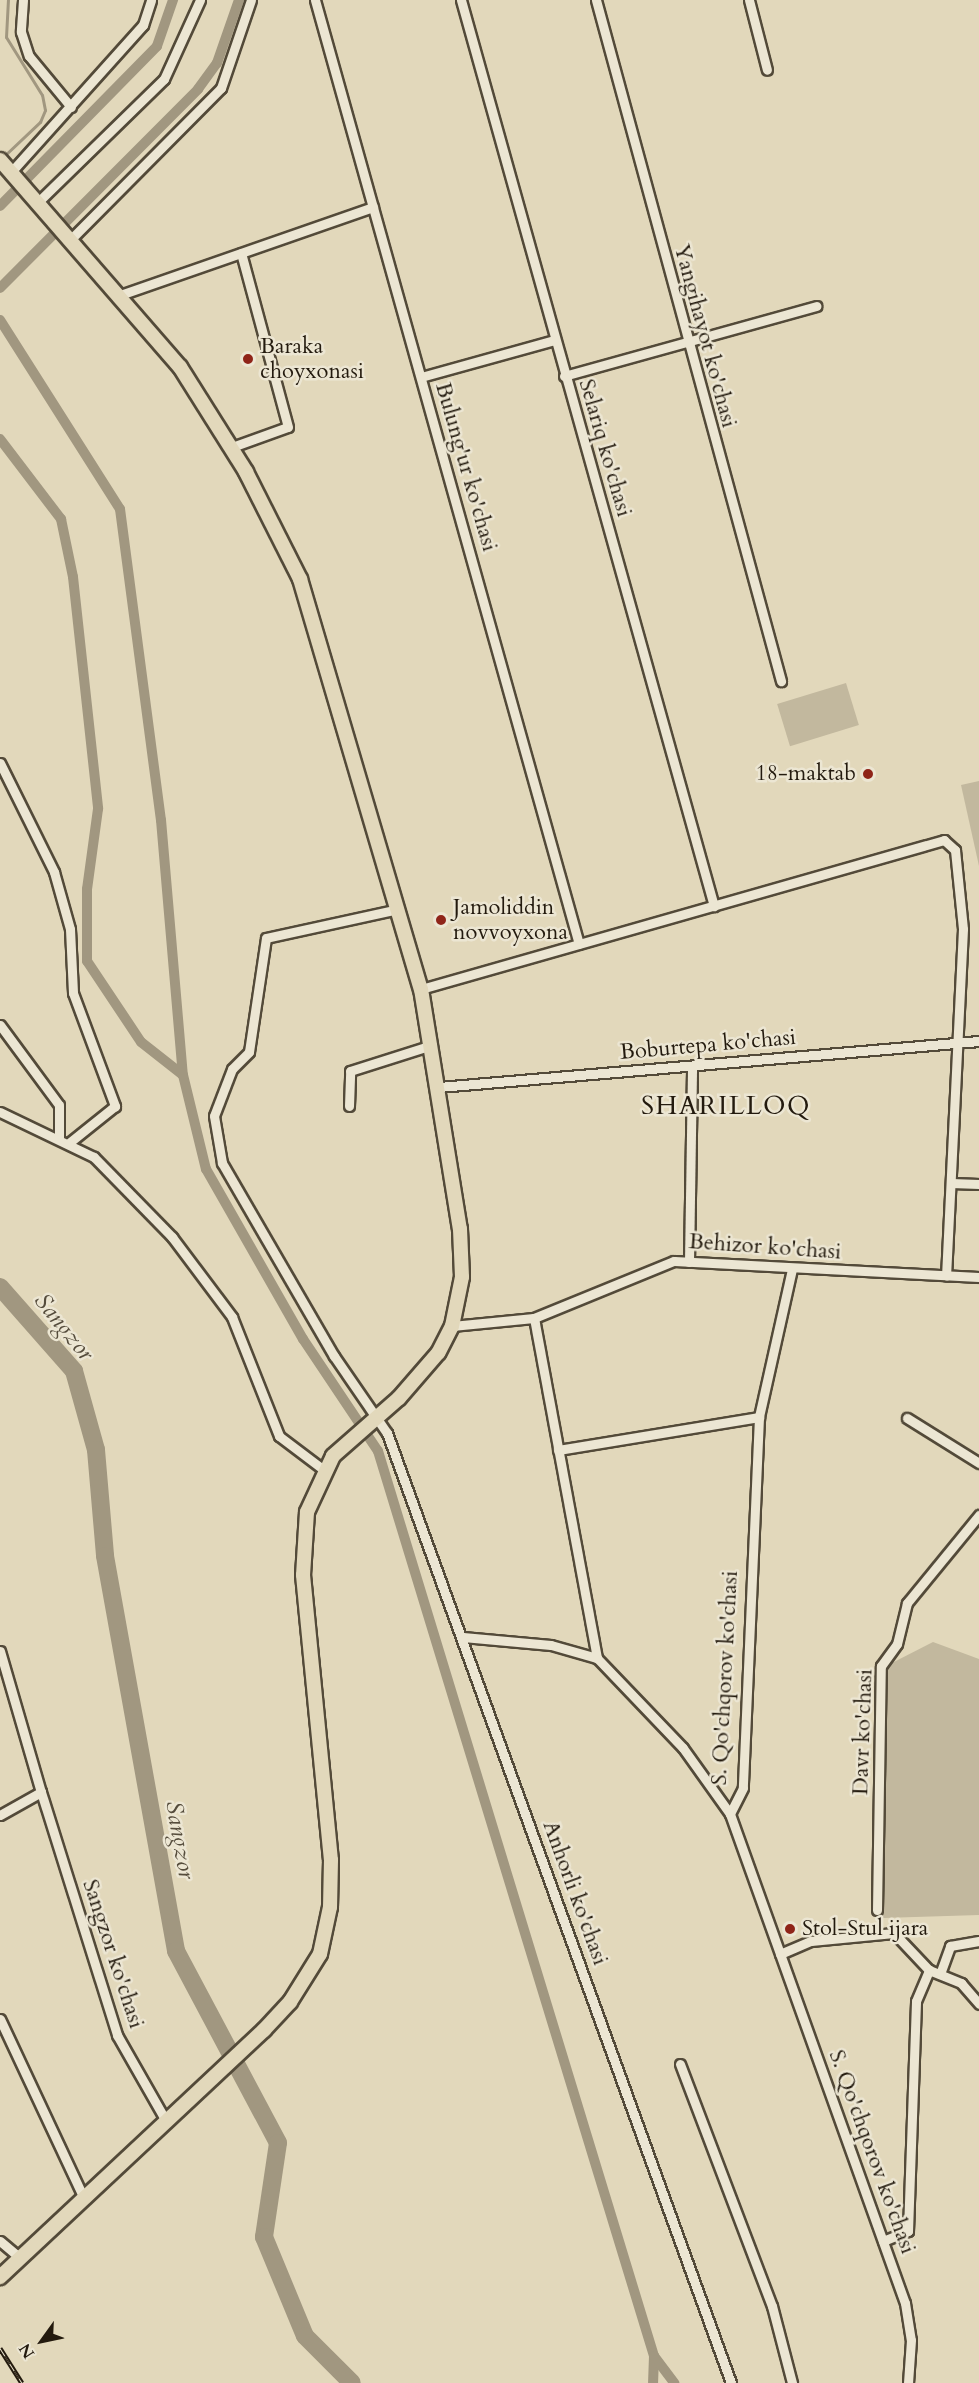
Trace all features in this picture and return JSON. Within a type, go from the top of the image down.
[{"type":"main road","points":[[0,2277],[264,2030],[313,1967],[330,1907],[329,1837],[303,1557],[309,1503],[324,1470],[345,1444],[378,1419],[429,1365],[452,1326],[462,1254],[440,1087],[421,988],[314,617],[284,543],[232,447],[180,367],[8,168]]},
{"type":"street","points":[[23,0],[21,32],[29,56],[71,107]]},
{"type":"street","points":[[8,168],[71,107],[142,25],[151,0]]},
{"type":"street","points":[[39,203],[164,79],[200,0]]},
{"type":"street","points":[[70,238],[221,88],[251,0]]},
{"type":"street","name":"Bulung'ur ko'chasi","points":[[315,0],[579,944]]},
{"type":"street","name":"Selariq ko'chasi","points":[[461,0],[554,340],[714,906]]},
{"type":"street","name":"Yangihayot ko'chasi","points":[[596,0],[686,341],[781,681]]},
{"type":"street","points":[[749,0],[766,70]]},
{"type":"street","points":[[120,295],[373,207]]},
{"type":"street","points":[[232,447],[288,427],[241,253]]},
{"type":"street","points":[[564,375],[816,306]]},
{"type":"street","points":[[421,377],[554,340]]},
{"type":"street","points":[[0,763],[54,872],[70,929],[73,993],[115,1106],[70,1142]]},
{"type":"street","points":[[421,988],[944,840],[955,850],[963,929],[960,1044],[946,1276]]},
{"type":"street","name":"Anhorli ko'chasi","points":[[398,909],[266,938],[249,1052],[232,1069],[214,1116],[222,1162],[249,1216],[378,1419],[463,1637],[731,2383]]},
{"type":"street","points":[[0,1025],[59,1105],[59,1137]]},
{"type":"street","name":"Boburtepa ko'chasi","points":[[440,1087],[979,1041]]},
{"type":"street","points":[[349,1106],[350,1071],[432,1045]]},
{"type":"street","points":[[689,1262],[692,1066]]},
{"type":"street","points":[[0,1112],[70,1142],[94,1157],[172,1237],[232,1317],[279,1436],[324,1470]]},
{"type":"street","points":[[951,1183],[979,1184]]},
{"type":"street","name":"Behizor ko'chasi","points":[[452,1326],[534,1318],[674,1261],[792,1269],[979,1277]]},
{"type":"street","name":"S. Qo'chqorov ko'chasi","points":[[792,1269],[759,1417],[743,1788],[730,1814],[905,2303],[911,2340],[908,2383]]},
{"type":"street","points":[[534,1318],[597,1658]]},
{"type":"street","points":[[558,1450],[759,1417]]},
{"type":"street","points":[[907,1418],[979,1463]]},
{"type":"street","name":"Davr ko'chasi","points":[[877,1910],[881,1665],[897,1644],[907,1603],[979,1515]]},
{"type":"street","points":[[463,1637],[551,1645],[597,1658],[676,1740],[730,1814]]},
{"type":"street","name":"Sangzor ko'chasi","points":[[0,1651],[41,1792],[117,2035],[166,2121]]},
{"type":"street","points":[[0,1815],[41,1792]]},
{"type":"street","points":[[780,1954],[812,1941],[894,1933],[929,1970],[961,1983],[979,2004]]},
{"type":"street","points":[[940,1974],[950,1946],[979,1941]]},
{"type":"street","points":[[883,2241],[909,2231],[916,2001],[929,1970]]},
{"type":"street","points":[[0,2019],[84,2198]]},
{"type":"street","points":[[680,2064],[772,2306],[792,2383]]},
{"type":"street","points":[[0,2241],[20,2258]]},
{"type":"shaded area","points":[[846,683],[859,725],[790,746],[777,704]]},
{"type":"shaded area","points":[[979,781],[979,866],[961,785]]},
{"type":"shaded area","points":[[933,1642],[979,1659],[979,1915],[883,1918],[888,1665]]},
{"type":"waterway","points":[[4,156],[40,122],[45,110],[42,95],[6,37],[8,0]]},
{"type":"waterway","points":[[0,206],[157,46],[173,0]]},
{"type":"waterway","points":[[0,288],[198,89],[217,63],[239,0]]},
{"type":"waterway","points":[[0,320],[120,509],[161,820],[183,1075],[206,1169],[303,1339],[378,1451],[654,2356],[653,2383]]},
{"type":"waterway","points":[[0,439],[61,519],[73,577],[98,809],[87,889],[87,961],[141,1042],[183,1075]]},
{"type":"waterway","name":"Sangzor","points":[[0,1287],[74,1371],[96,1450],[105,1556],[176,1951],[278,2143],[264,2237],[305,2336],[352,2383]]},
{"type":"waterway","points":[[654,2356],[674,2383]]},
{"type":"railway","points":[[0,2348],[22,2383]]},
{"type":"place","name":"Baraka choyxonasi","points":[[248,359]]},
{"type":"place","name":"18-maktab","points":[[868,774]]},
{"type":"place","name":"Jamoliddin novvoyxona","points":[[441,920]]},
{"type":"place","name":"Stol-Stul ijara","points":[[790,1929]]},
{"type":"district","name":"SHARILLOQ","points":[[726,1106]]}]
